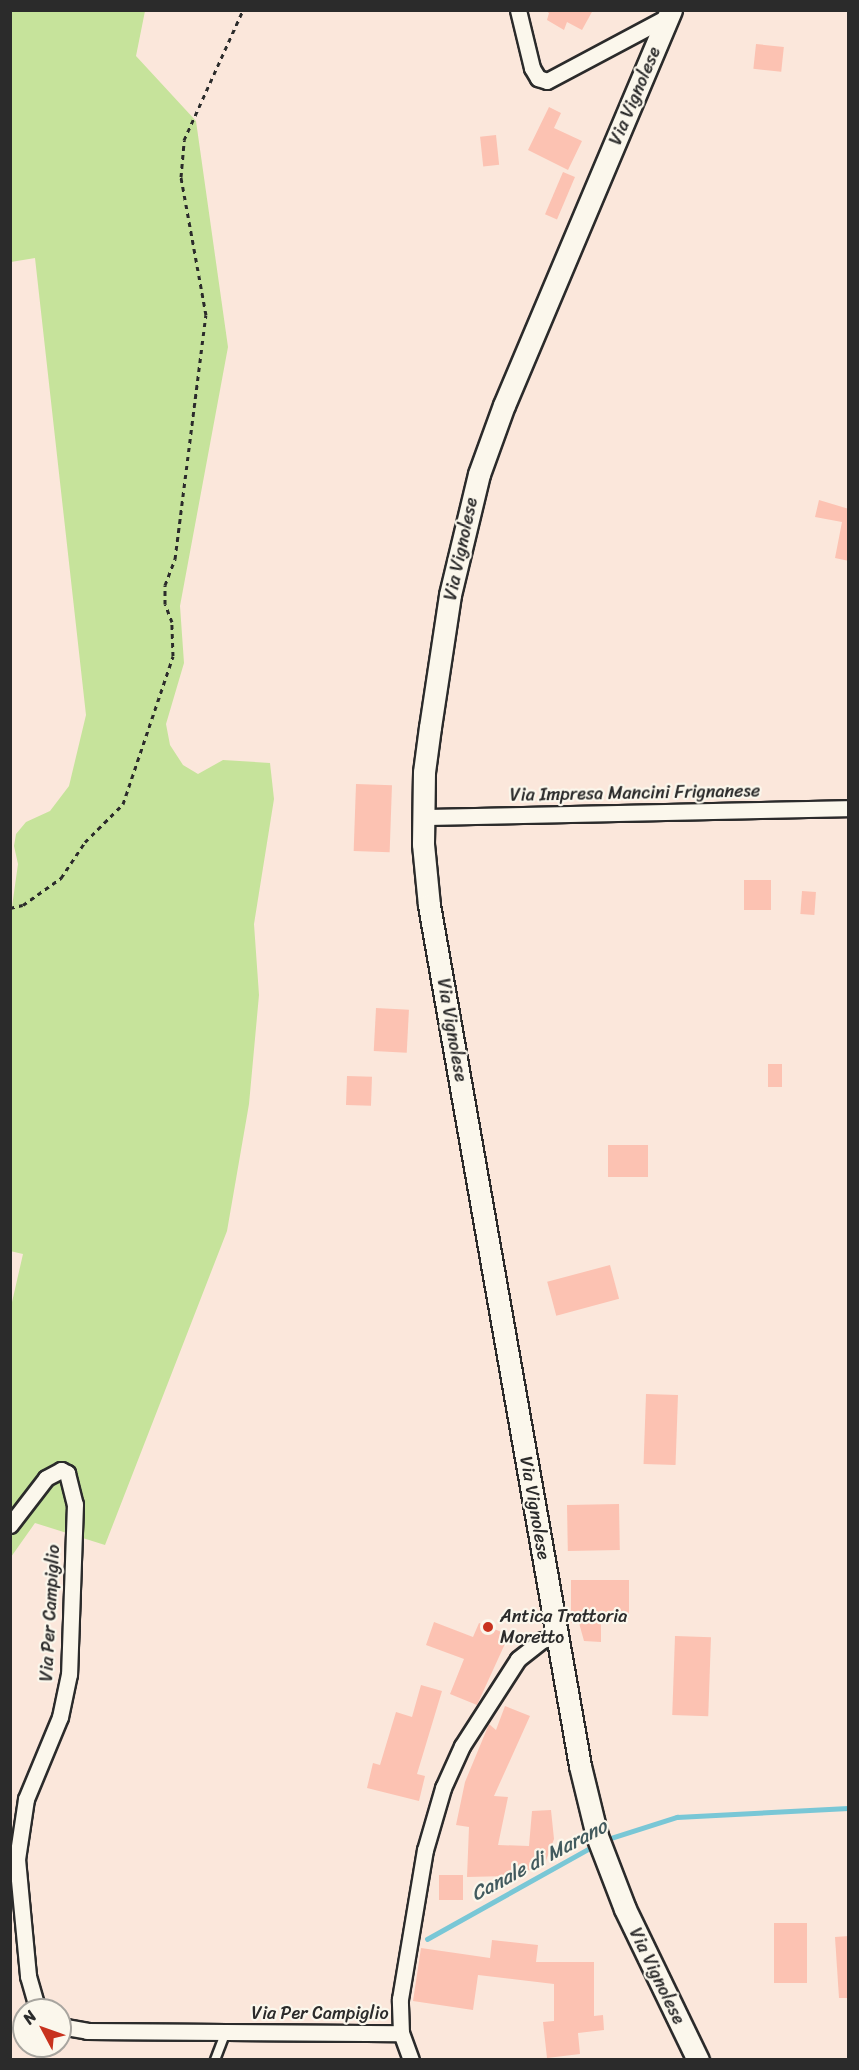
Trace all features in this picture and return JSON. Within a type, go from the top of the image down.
[{"type":"main road","name":"Via Vignolese","points":[[670,13],[504,405],[479,474],[450,595],[424,772],[423,817],[429,904],[558,1637],[601,1845],[639,1940],[698,2060]]},
{"type":"street","points":[[518,10],[532,68],[547,81],[670,13]]},
{"type":"street","name":"Via Impresa Mancini Frignanese","points":[[423,817],[849,808]]},
{"type":"street","name":"Via Per Campiglio","points":[[10,1525],[46,1478],[61,1470],[67,1473],[75,1504],[69,1674],[60,1717],[26,1799],[17,1859],[28,1976],[34,1998]]},
{"type":"street","points":[[411,2060],[401,2033],[404,1966],[425,1850],[449,1772],[518,1659],[542,1640],[558,1637]]},
{"type":"street","name":"Via Per Campiglio","points":[[72,2028],[87,2031],[401,2033]]},
{"type":"lane","points":[[214,2060],[226,2032]]},
{"type":"path","points":[[10,908],[23,905],[61,878],[85,842],[123,804],[173,656],[172,622],[165,604],[165,585],[175,559],[206,315],[181,177],[184,140],[243,10]]},
{"type":"green space","points":[[11,11],[145,11],[136,56],[196,121],[228,347],[180,606],[184,663],[166,724],[170,745],[183,765],[198,774],[223,760],[270,763],[274,799],[254,924],[259,995],[249,1104],[227,1231],[105,1545],[35,1523],[11,1557],[10,1311],[23,1254],[10,1251],[10,921],[18,864],[14,846],[16,834],[26,822],[50,811],[69,786],[86,715],[35,258],[11,262]]},
{"type":"building","points":[[545,10],[593,10],[582,30],[567,22],[564,30],[547,20],[549,13]]},
{"type":"building","points":[[756,44],[784,47],[781,72],[753,69]]},
{"type":"building","points":[[549,107],[561,113],[554,128],[582,141],[568,170],[528,150]]},
{"type":"building","points":[[496,135],[499,165],[483,167],[480,137]]},
{"type":"building","points":[[563,172],[575,177],[557,219],[545,214]]},
{"type":"building","points":[[819,500],[849,509],[849,561],[835,558],[842,522],[815,517]]},
{"type":"building","points":[[356,784],[392,785],[390,852],[354,851]]},
{"type":"building","points":[[744,880],[771,880],[771,910],[744,910]]},
{"type":"building","points":[[802,891],[816,892],[814,915],[800,914]]},
{"type":"building","points":[[376,1008],[409,1010],[407,1053],[374,1051]]},
{"type":"building","points":[[768,1064],[782,1064],[782,1087],[768,1087]]},
{"type":"building","points":[[347,1076],[372,1077],[371,1106],[346,1105]]},
{"type":"building","points":[[608,1145],[648,1145],[648,1177],[608,1177]]},
{"type":"building","points":[[610,1265],[619,1299],[556,1316],[547,1282]]},
{"type":"building","points":[[646,1394],[678,1395],[676,1465],[644,1464]]},
{"type":"building","points":[[619,1504],[620,1550],[568,1551],[567,1505]]},
{"type":"building","points":[[571,1580],[629,1580],[629,1619],[601,1619],[601,1642],[584,1641],[579,1623],[571,1623]]},
{"type":"building","points":[[434,1622],[473,1637],[479,1623],[509,1635],[477,1705],[450,1694],[464,1659],[426,1645]]},
{"type":"building","points":[[675,1636],[711,1637],[708,1716],[672,1715]]},
{"type":"building","points":[[421,1685],[442,1691],[417,1774],[425,1776],[419,1801],[367,1788],[373,1763],[380,1765],[396,1712],[412,1717]]},
{"type":"building","points":[[505,1706],[530,1716],[494,1796],[508,1797],[498,1845],[529,1846],[532,1811],[551,1810],[554,1839],[544,1866],[508,1876],[467,1877],[469,1827],[456,1825],[465,1782],[489,1724],[496,1730]]},
{"type":"building","points":[[439,1875],[463,1875],[463,1900],[439,1900]]},
{"type":"building","points":[[774,1923],[807,1923],[807,1983],[774,1983]]},
{"type":"building","points":[[849,1936],[849,1998],[839,1998],[835,1937]]},
{"type":"building","points":[[492,1940],[538,1945],[536,1962],[594,1962],[594,2016],[603,2015],[604,2030],[578,2033],[580,2054],[547,2058],[543,2022],[554,2021],[554,1984],[478,1975],[473,2010],[413,2001],[421,1948],[490,1958]]},
{"type":"waterway","name":"Canale di Marano","points":[[605,1840],[677,1817],[848,1808]]},
{"type":"waterway","name":"Canale di Marano","points":[[427,1939],[595,1845]]},
{"type":"place","name":"Antica Trattoria Moretto","points":[[488,1627]]}]
